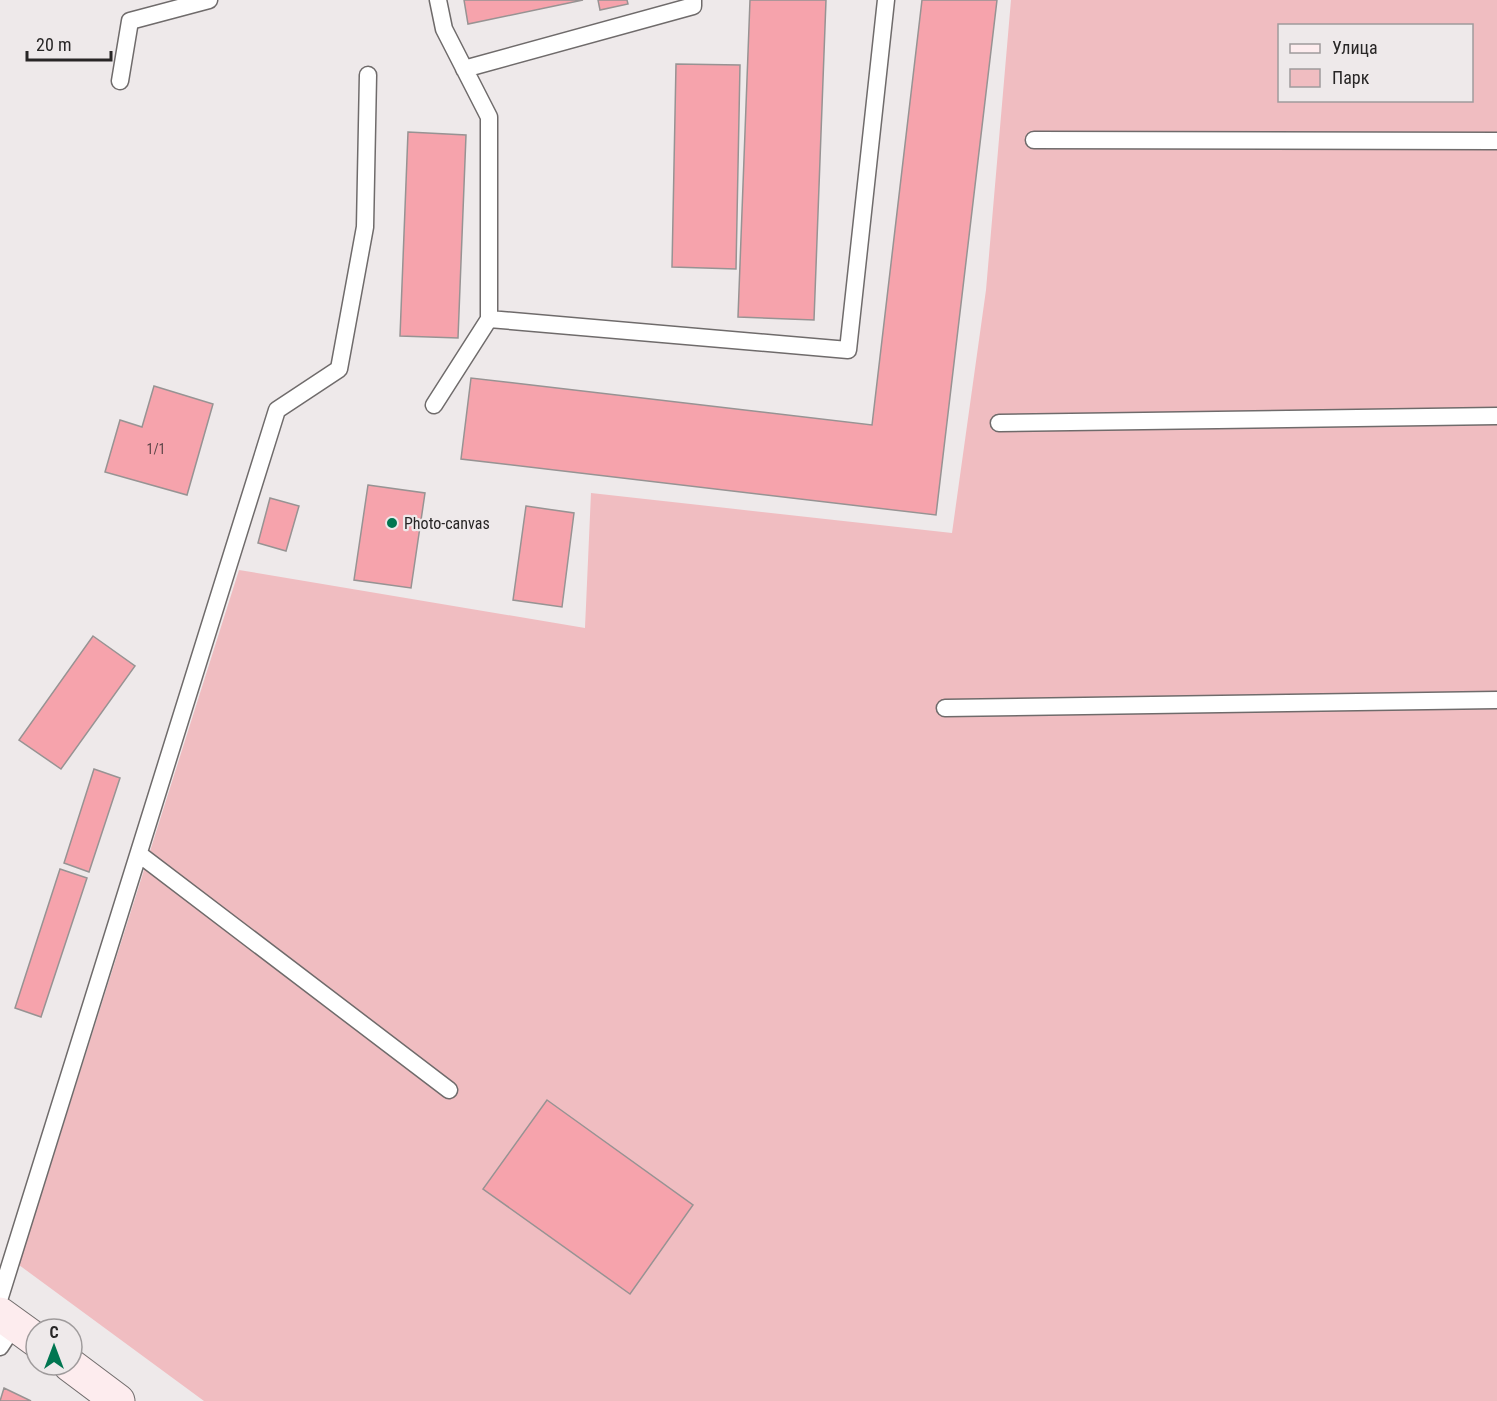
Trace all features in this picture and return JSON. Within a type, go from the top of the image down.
[{"type":"street","points":[[84,1376],[118,1401]]},
{"type":"lane","points":[[120,81],[130,21],[208,0]]},
{"type":"lane","points":[[434,405],[489,319],[489,117],[444,29],[438,0]]},
{"type":"lane","points":[[464,69],[693,6],[693,0]]},
{"type":"lane","points":[[489,319],[848,350],[886,0]]},
{"type":"lane","points":[[10,1324],[139,854],[278,410],[339,369],[365,227],[368,75]]},
{"type":"lane","points":[[1034,140],[1497,141]]},
{"type":"lane","points":[[999,423],[1497,416]]},
{"type":"lane","points":[[945,708],[1497,700]]},
{"type":"lane","points":[[139,854],[449,1090]]},
{"type":"green space","points":[[1011,0],[1497,0],[1497,1401],[204,1401],[19,1265],[239,570],[585,628],[591,493],[952,533],[986,290]]},
{"type":"building","points":[[464,0],[583,0],[468,24]]},
{"type":"building","points":[[598,0],[627,0],[628,4],[600,10]]},
{"type":"building","points":[[750,0],[826,0],[814,320],[738,317]]},
{"type":"building","points":[[922,0],[997,0],[936,515],[461,459],[471,378],[872,425]]},
{"type":"building","points":[[676,64],[740,65],[736,269],[672,267]]},
{"type":"building","points":[[408,132],[466,135],[458,338],[400,336]]},
{"type":"building","points":[[154,386],[213,404],[187,495],[105,472],[120,420],[142,427]]},
{"type":"building","points":[[368,485],[425,493],[411,588],[354,580]]},
{"type":"building","points":[[270,498],[299,506],[286,551],[258,543]]},
{"type":"building","points":[[526,506],[574,513],[562,607],[513,600]]},
{"type":"building","points":[[93,636],[135,666],[61,769],[19,740]]},
{"type":"building","points":[[94,769],[120,778],[89,872],[64,863]]},
{"type":"building","points":[[60,869],[87,878],[41,1017],[15,1008]]},
{"type":"building","points":[[547,1100],[693,1205],[630,1294],[483,1189]]},
{"type":"building","points":[[4,1388],[31,1401],[0,1401]]},
{"type":"place","name":"Photo-canvas","points":[[392,523]]}]
